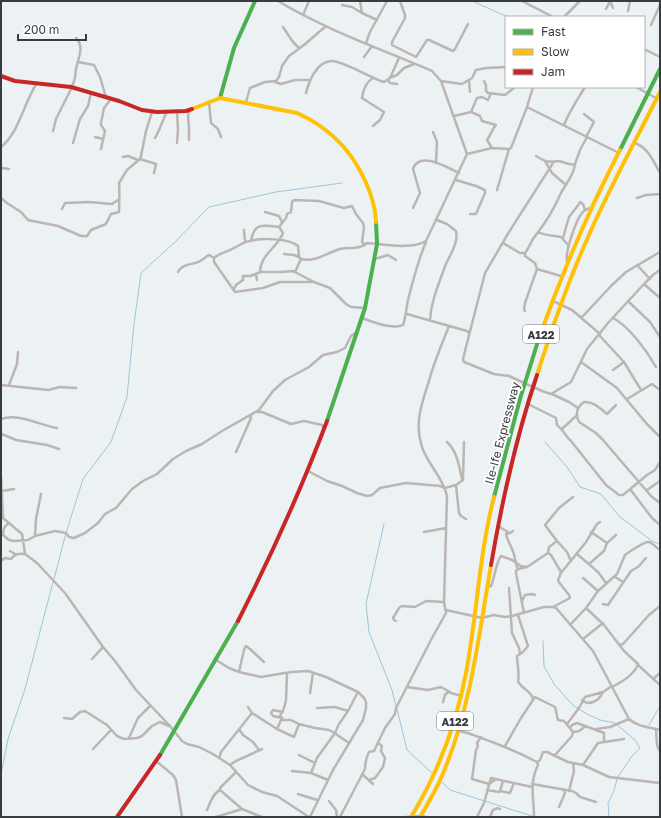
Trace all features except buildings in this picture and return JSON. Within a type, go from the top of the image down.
[{"type":"main road","points":[[220,98],[235,47],[248,14],[255,1]]},
{"type":"main road","name":"Ile-Ife Expressway","points":[[412,816],[433,777],[440,760],[452,729],[461,697],[481,570],[484,541],[489,518],[526,383],[553,301],[567,262],[591,207],[659,75],[660,69]]},
{"type":"main road","points":[[1,76],[14,81],[72,87],[152,112],[176,112],[190,110],[220,98],[279,109],[303,116],[317,124],[342,145],[359,169],[372,200],[376,218],[377,244],[365,308],[358,332],[308,470],[247,604],[216,660],[156,761],[117,817]]},
{"type":"main road","name":"Ile-Ife Expressway","points":[[422,817],[443,774],[459,731],[468,700],[489,570],[498,526],[511,466],[533,388],[561,304],[585,244],[660,92]]},
{"type":"main road","points":[[617,154],[625,161]]},
{"type":"main road","points":[[607,174],[616,179]]},
{"type":"main road","points":[[481,570],[489,570]]},
{"type":"main road","points":[[461,697],[468,700]]},
{"type":"street","points":[[278,1],[326,26],[432,71],[441,81],[468,154],[426,241],[415,245],[369,243],[359,248],[340,249],[322,258],[308,260],[294,255],[284,254]]},
{"type":"street","points":[[303,15],[310,1]]},
{"type":"street","points":[[360,1],[362,13]]},
{"type":"street","points":[[366,43],[370,32],[387,1]]},
{"type":"street","points":[[400,1],[405,18],[392,42],[392,45],[416,57],[427,40],[453,51],[455,50],[468,24]]},
{"type":"street","points":[[522,1],[551,16]]},
{"type":"street","points":[[565,16],[580,1]]},
{"type":"street","points":[[610,1],[613,8]]},
{"type":"street","points":[[606,9],[610,1]]},
{"type":"street","points":[[628,11],[630,1]]},
{"type":"street","points":[[342,5],[352,7],[377,20]]},
{"type":"street","points":[[651,25],[660,5]]},
{"type":"street","points":[[275,82],[278,79],[285,61],[289,56],[326,26]]},
{"type":"street","points":[[283,27],[299,48]]},
{"type":"street","points":[[53,131],[56,120],[74,82],[80,47],[80,43],[76,38]]},
{"type":"street","points":[[364,57],[372,46]]},
{"type":"street","points":[[646,50],[660,57]]},
{"type":"street","points":[[389,79],[400,58]]},
{"type":"street","points":[[306,93],[310,80],[315,71],[330,61],[343,64],[384,82],[397,75],[404,68],[415,64]]},
{"type":"street","points":[[78,62],[91,64],[94,66],[100,77],[106,97]]},
{"type":"street","points":[[441,81],[444,80],[462,84],[469,81],[476,70],[505,67]]},
{"type":"street","points":[[373,78],[365,87],[362,98],[382,111],[384,114],[373,126]]},
{"type":"street","points":[[389,79],[392,84],[397,84]]},
{"type":"street","points":[[246,102],[250,88],[265,82],[275,82],[281,84],[293,80],[310,80]]},
{"type":"street","points":[[469,81],[470,92]]},
{"type":"street","points":[[484,81],[486,91],[488,93],[505,95],[514,88]]},
{"type":"street","points":[[74,82],[78,89]]},
{"type":"street","points":[[1,147],[14,132],[28,99],[37,83]]},
{"type":"street","points":[[497,190],[504,162],[527,107],[533,88]]},
{"type":"street","points":[[564,125],[569,113],[584,88]]},
{"type":"street","points":[[638,88],[656,98]]},
{"type":"street","points":[[73,143],[79,122],[88,106],[91,93]]},
{"type":"street","points":[[470,112],[478,98],[482,97],[488,100],[491,93]]},
{"type":"street","points":[[101,149],[105,131],[101,124],[104,108],[111,99]]},
{"type":"street","points":[[209,102],[211,123],[218,129],[221,138]]},
{"type":"street","points":[[527,107],[617,154]]},
{"type":"street","points":[[188,140],[188,115],[190,110]]},
{"type":"street","points":[[1,198],[7,204],[21,212],[28,220],[58,226],[84,237],[87,236],[90,230],[106,224],[111,214],[118,212],[120,192],[119,183],[127,170],[139,160],[148,121],[152,112]]},
{"type":"street","points":[[155,138],[161,128],[162,121],[167,112]]},
{"type":"street","points":[[176,112],[178,129],[177,143]]},
{"type":"street","points":[[454,116],[470,112],[480,116],[482,121],[496,126],[493,128],[491,135],[487,140],[492,148]]},
{"type":"street","points":[[525,253],[530,246],[532,238],[538,232],[566,185],[580,150],[594,122],[584,114]]},
{"type":"street","points":[[433,132],[437,142],[436,162]]},
{"type":"street","points":[[95,137],[104,139]]},
{"type":"street","points":[[634,142],[647,150],[660,172]]},
{"type":"street","points":[[468,154],[492,148],[509,149]]},
{"type":"street","points":[[536,156],[545,162],[552,173],[566,185]]},
{"type":"street","points":[[123,157],[130,157],[156,164],[154,173]]},
{"type":"street","points":[[414,208],[420,193],[413,173],[414,166],[423,161],[436,162],[459,173]]},
{"type":"street","points":[[545,162],[553,163],[559,161],[567,164],[575,164]]},
{"type":"street","points":[[553,163],[485,273],[464,354],[464,362],[494,374],[509,376],[526,383],[533,388],[570,402],[578,408]]},
{"type":"street","points":[[1,168],[9,169]]},
{"type":"street","points":[[456,180],[485,190],[478,211],[476,214],[470,214]]},
{"type":"street","points":[[637,198],[646,195],[660,194]]},
{"type":"street","points":[[62,209],[65,203],[84,202],[112,204],[118,200]]},
{"type":"street","points":[[279,227],[286,218],[287,214],[291,212],[292,202],[294,200],[319,201],[344,208],[352,206],[363,223],[364,228],[362,242],[364,245]]},
{"type":"street","points":[[563,238],[569,216],[580,202],[583,204],[585,210]]},
{"type":"street","points":[[567,262],[566,256],[578,220],[585,210],[591,207]]},
{"type":"street","points":[[265,212],[279,216],[282,222]]},
{"type":"street","points":[[430,320],[436,291],[457,235],[453,228],[437,220]]},
{"type":"street","points":[[251,241],[253,232],[258,226],[261,225],[279,227],[283,233],[280,240],[269,250],[260,267],[261,272]]},
{"type":"street","points":[[244,230],[245,242]]},
{"type":"street","points":[[538,232],[563,238],[569,246]]},
{"type":"street","points":[[362,318],[372,322],[396,327],[403,325],[407,314],[407,305],[416,270],[429,236]]},
{"type":"street","points":[[214,258],[217,255],[232,250],[245,242],[280,240],[297,245],[299,249],[300,258],[295,272]]},
{"type":"street","points":[[503,243],[520,253],[525,253]]},
{"type":"street","points":[[581,317],[618,279],[636,265],[660,252]]},
{"type":"street","points":[[525,253],[525,256],[535,263],[537,269],[525,303],[525,311]]},
{"type":"street","points":[[178,272],[180,268],[185,265],[198,262],[209,255],[214,258],[214,262],[235,292],[263,288],[280,282],[314,282]]},
{"type":"street","points":[[375,259],[388,255],[396,260]]},
{"type":"street","points":[[636,265],[650,279]]},
{"type":"street","points":[[537,269],[562,277]]},
{"type":"street","points":[[552,394],[571,382],[587,349],[644,284],[660,270]]},
{"type":"street","points":[[233,290],[236,285],[243,280],[243,276],[248,277],[261,272],[295,272],[334,290],[346,304],[352,307],[365,308]]},
{"type":"street","points":[[256,274],[258,280]]},
{"type":"street","points":[[644,284],[660,298]]},
{"type":"street","points":[[553,301],[561,304],[581,317],[600,334],[624,362],[641,390]]},
{"type":"street","points":[[629,302],[650,322],[660,337]]},
{"type":"street","points":[[407,314],[467,331],[470,334]]},
{"type":"street","points":[[613,318],[631,333],[656,367]]},
{"type":"street","points":[[340,817],[365,769],[364,764],[369,752],[374,751],[385,728],[395,714],[396,708],[446,613],[444,602],[447,496],[445,488],[424,452],[419,437],[418,424],[422,402],[449,326]]},
{"type":"street","points":[[467,331],[471,329]]},
{"type":"street","points":[[8,523],[2,536],[9,540],[28,540],[34,536],[54,532],[66,533],[69,537],[74,538],[79,537],[98,523],[105,514],[116,508],[130,491],[140,483],[157,474],[186,451],[202,444],[261,409],[273,391],[285,380],[309,367],[323,356],[343,350],[348,344],[351,336],[358,332]]},
{"type":"street","points":[[9,385],[17,364],[18,352]]},
{"type":"street","points":[[581,362],[617,388],[646,424],[658,433],[660,437]]},
{"type":"street","points":[[613,370],[624,362]]},
{"type":"street","points":[[627,399],[652,384],[660,390]]},
{"type":"street","points":[[1,385],[49,390],[59,387],[76,388]]},
{"type":"street","points":[[562,429],[576,416],[578,408],[584,402],[588,401],[608,414],[616,405]]},
{"type":"street","points":[[528,404],[556,418],[557,425],[562,429],[566,437],[616,494],[622,496],[655,470],[660,462]]},
{"type":"street","points":[[256,412],[262,412],[291,424],[304,421],[322,425],[324,428]]},
{"type":"street","points":[[236,452],[251,418],[250,416]]},
{"type":"street","points":[[576,416],[579,422],[603,440],[651,496],[660,503]]},
{"type":"street","points":[[1,419],[6,417],[20,418],[57,428]]},
{"type":"street","points":[[1,427],[1,438]]},
{"type":"street","points":[[2,434],[16,440],[47,445],[60,449]]},
{"type":"street","points":[[447,442],[452,446],[463,480]]},
{"type":"street","points":[[463,480],[464,442]]},
{"type":"street","points":[[657,466],[660,469]]},
{"type":"street","points":[[308,470],[327,481],[367,496],[372,495],[380,488],[406,483],[440,486],[445,488],[456,485],[463,480]]},
{"type":"street","points":[[1,476],[2,516],[22,534],[25,554]]},
{"type":"street","points":[[647,490],[660,481]]},
{"type":"street","points":[[456,485],[459,513],[466,519]]},
{"type":"street","points":[[2,492],[14,489]]},
{"type":"street","points":[[630,489],[652,518],[660,525]]},
{"type":"street","points":[[34,536],[41,494]]},
{"type":"street","points":[[571,561],[568,552],[557,541],[545,523],[559,508],[573,497]]},
{"type":"street","points":[[560,574],[577,554],[597,524],[600,522]]},
{"type":"street","points":[[498,526],[508,532],[506,534],[507,540],[514,551],[515,563],[518,569],[516,573],[524,613]]},
{"type":"street","points":[[424,532],[446,528]]},
{"type":"street","points":[[506,534],[514,531]]},
{"type":"street","points":[[592,532],[607,543]]},
{"type":"street","points":[[589,564],[604,551],[607,543],[616,535]]},
{"type":"street","points":[[446,610],[482,618],[494,615],[504,617],[518,615],[544,607],[554,607],[570,598],[570,595],[558,581],[560,569],[548,553],[549,547],[557,541]]},
{"type":"street","points":[[570,625],[586,608],[598,591],[614,577],[622,565],[626,555],[632,550],[647,542],[650,542],[660,550]]},
{"type":"street","points":[[10,551],[15,554],[25,554],[37,563],[65,594],[136,690],[174,730],[182,741],[199,747],[219,758],[230,765],[248,785],[262,792],[277,796],[309,817],[366,713],[366,702],[364,698],[358,692],[326,677],[304,670],[261,677],[239,672],[216,660]]},
{"type":"street","points":[[518,569],[527,567],[548,553]]},
{"type":"street","points":[[1,561],[5,558],[11,559],[15,554]]},
{"type":"street","points":[[577,554],[602,576],[606,584]]},
{"type":"street","points":[[487,587],[491,586],[492,584],[499,558],[502,557],[512,560],[515,563],[527,567]]},
{"type":"street","points":[[603,604],[608,605],[631,571],[638,567],[646,558]]},
{"type":"street","points":[[614,577],[617,577],[623,582]]},
{"type":"street","points":[[583,578],[598,591]]},
{"type":"street","points":[[509,588],[513,635],[520,653]]},
{"type":"street","points":[[522,601],[526,595],[535,595]]},
{"type":"street","points":[[396,621],[393,618],[402,606],[415,607],[426,601],[444,602]]},
{"type":"street","points":[[620,645],[623,644],[649,615],[660,606]]},
{"type":"street","points":[[554,607],[593,651],[629,719],[637,724],[660,730]]},
{"type":"street","points":[[586,608],[603,623],[638,665],[660,685]]},
{"type":"street","points":[[518,615],[528,646],[516,656],[517,668],[520,676],[518,684],[531,693],[533,699]]},
{"type":"street","points":[[583,639],[603,623]]},
{"type":"street","points":[[239,672],[246,646],[264,662]]},
{"type":"street","points":[[92,659],[103,647]]},
{"type":"street","points":[[566,724],[571,720],[579,708],[584,696],[603,692],[627,678],[638,665]]},
{"type":"street","points":[[277,729],[282,718],[280,716],[283,712],[286,700],[287,673]]},
{"type":"street","points":[[310,693],[313,673]]},
{"type":"street","points":[[653,679],[660,673]]},
{"type":"street","points":[[407,687],[428,690],[441,687],[461,697]]},
{"type":"street","points":[[311,773],[323,748],[335,734],[339,724],[358,692]]},
{"type":"street","points":[[443,702],[445,695],[450,692]]},
{"type":"street","points":[[582,700],[590,703],[597,700],[603,692]]},
{"type":"street","points":[[505,746],[533,699],[537,697],[555,707],[558,720],[564,721],[573,732]]},
{"type":"street","points":[[129,738],[138,718],[148,707],[151,706]]},
{"type":"street","points":[[248,707],[252,713],[277,729],[294,737],[299,724]]},
{"type":"street","points":[[317,708],[335,707],[348,711]]},
{"type":"street","points":[[283,712],[273,710],[271,713],[273,716],[282,718],[283,720],[291,720],[299,724],[329,730],[349,743]]},
{"type":"street","points":[[64,718],[72,719],[80,712],[85,711],[107,725],[120,738],[137,738],[142,736],[152,726],[160,722],[170,726]]},
{"type":"street","points":[[219,758],[221,752],[229,744],[252,713]]},
{"type":"street","points":[[599,730],[629,719]]},
{"type":"street","points":[[570,728],[572,724],[577,723],[599,730],[604,733],[604,742]]},
{"type":"street","points":[[573,732],[579,731],[586,726]]},
{"type":"street","points":[[230,765],[261,750],[254,742],[243,735],[239,729]]},
{"type":"street","points":[[656,729],[657,745],[659,750]]},
{"type":"street","points":[[94,750],[111,730]]},
{"type":"street","points":[[459,731],[473,734],[505,746],[538,762]]},
{"type":"street","points":[[555,755],[572,736],[573,732]]},
{"type":"street","points":[[481,737],[477,743],[478,746],[476,750],[472,778],[475,781],[489,784]]},
{"type":"street","points":[[583,765],[596,745],[604,742],[624,739]]},
{"type":"street","points":[[369,780],[375,778],[383,767],[385,758],[381,751],[382,746],[378,743]]},
{"type":"street","points":[[534,817],[532,786],[538,762],[543,752],[555,755],[562,760],[583,765],[609,776],[660,783]]},
{"type":"street","points":[[300,755],[315,763]]},
{"type":"street","points":[[156,761],[158,761],[173,775],[176,780],[182,817]]},
{"type":"street","points":[[569,791],[574,771],[573,763]]},
{"type":"street","points":[[292,771],[311,773],[328,780]]},
{"type":"street","points":[[208,810],[212,798],[236,772]]},
{"type":"street","points":[[362,774],[373,784]]},
{"type":"street","points":[[477,817],[484,803],[491,778],[532,786],[564,789],[576,793],[580,797],[596,802]]},
{"type":"street","points":[[500,791],[503,781]]},
{"type":"street","points":[[487,790],[510,792],[514,783]]},
{"type":"street","points":[[559,807],[565,792],[564,789]]},
{"type":"street","points":[[220,790],[242,809],[262,817]]},
{"type":"street","points":[[298,794],[317,800]]},
{"type":"street","points":[[329,801],[336,810],[337,817]]},
{"type":"street","points":[[490,817],[493,810],[498,808],[500,809]]},
{"type":"street","points":[[216,817],[242,809]]},
{"type":"street","points":[[406,817],[422,817]]},
{"type":"waterway","points":[[472,1],[506,16]]},
{"type":"waterway","points":[[54,579],[66,533],[83,479],[111,442],[127,397],[134,324],[141,273],[174,243],[209,207],[276,192],[342,183]]},
{"type":"waterway","points":[[545,442],[567,467],[580,487],[601,494],[619,516],[652,541],[660,544]]},
{"type":"waterway","points":[[384,524],[366,604],[369,632],[392,690],[396,706]]},
{"type":"waterway","points":[[1,775],[8,739],[25,689],[53,582]]},
{"type":"waterway","points":[[543,641],[544,666],[554,684],[568,700],[574,706],[587,714],[600,720],[615,723],[635,740],[640,748],[632,756],[618,777]]},
{"type":"waterway","points":[[649,725],[660,706]]},
{"type":"waterway","points":[[397,709],[407,750],[433,774]]},
{"type":"waterway","points":[[609,817],[608,803],[614,791],[617,779]]},
{"type":"waterway","points":[[441,781],[450,790],[532,816]]},
{"type":"traffic: fast","points":[[220,98],[234,48],[255,1]]},
{"type":"traffic: fast","points":[[620,150],[660,69]]},
{"type":"traffic: fast","points":[[327,421],[365,308],[377,244],[376,222]]},
{"type":"traffic: fast","points":[[494,497],[520,399],[538,341]]},
{"type":"traffic: fast","points":[[160,755],[238,621]]},
{"type":"traffic: slow","points":[[537,375],[571,276],[612,186],[660,92]]},
{"type":"traffic: slow","points":[[192,109],[220,98],[297,113],[315,123],[337,140],[355,162],[370,191],[376,222]]},
{"type":"traffic: slow","points":[[538,341],[576,244],[620,150]]},
{"type":"traffic: slow","points":[[411,817],[438,766],[451,730],[462,692],[470,651],[481,563],[494,497]]},
{"type":"traffic: slow","points":[[420,817],[442,777],[461,721],[473,670],[491,565]]},
{"type":"traffic: jam","points":[[1,76],[15,81],[71,87],[119,101],[142,110],[157,112],[186,111],[192,109]]},
{"type":"traffic: jam","points":[[491,565],[510,469],[522,422],[537,375]]},
{"type":"traffic: jam","points":[[238,621],[285,522],[327,421]]},
{"type":"traffic: jam","points":[[117,817],[160,755]]}]
